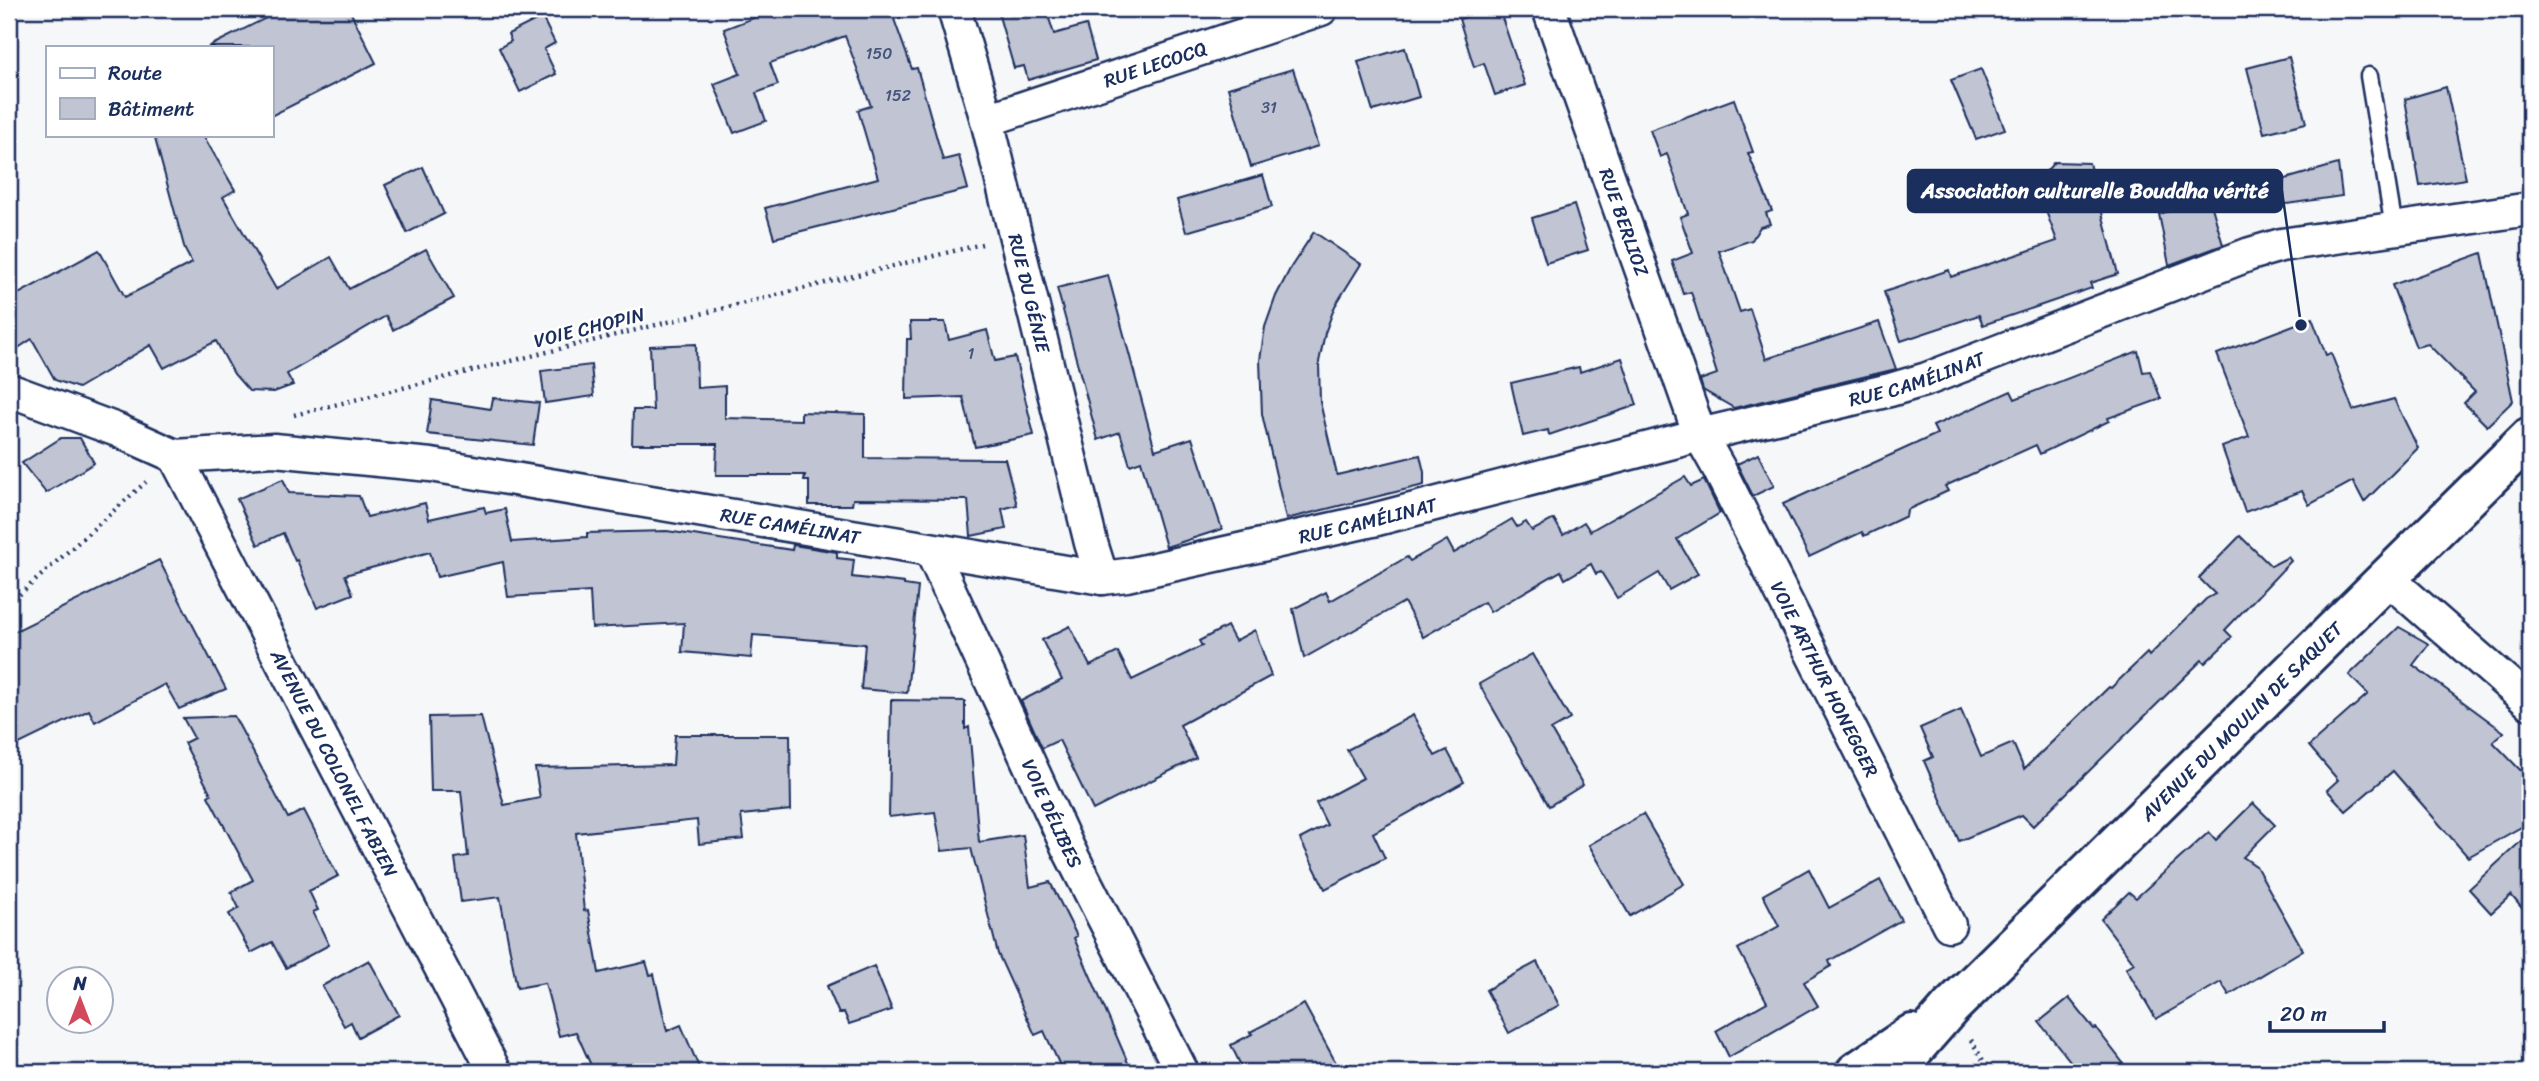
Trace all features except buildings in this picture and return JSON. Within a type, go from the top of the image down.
[{"type":"main road","name":"AVENUE DU MOULIN DE SAQUET","points":[[1894,1072],[1951,1007],[2530,437]]},
{"type":"main road","name":"AVENUE DU MOULIN DE SAQUET","points":[[1856,1072],[1951,1007]]},
{"type":"street","name":"RUE DU GÉNIE","points":[[954,9],[987,120],[1087,530],[1102,578]]},
{"type":"street","name":"RUE LECOCQ","points":[[987,120],[1321,9]]},
{"type":"street","name":"RUE BERLIOZ","points":[[1549,9],[1700,435]]},
{"type":"street","name":"RUE CAMÉLINAT","points":[[175,456],[274,450],[430,465],[1102,578],[1128,575],[1373,520],[1700,435],[1890,390],[1927,379],[2250,254],[2281,245],[2530,209]]},
{"type":"street","points":[[9,390],[117,430],[175,456]]},
{"type":"street","name":"VOIE ARTHUR HONEGGER","points":[[1700,435],[1949,925]]},
{"type":"street","name":"AVENUE DU COLONEL FABIEN","points":[[175,456],[495,1072]]},
{"type":"street","name":"VOIE DÉLIBES","points":[[931,550],[1068,848],[1182,1072]]},
{"type":"street","points":[[2387,578],[2530,703]]},
{"type":"lane","points":[[2369,76],[2394,228]]},
{"type":"path","name":"VOIE CHOPIN","points":[[286,417],[1014,236]]},
{"type":"path","points":[[9,604],[175,456]]},
{"type":"place","name":"Association culturelle Bouddha vérité","points":[[2301,325]]}]
